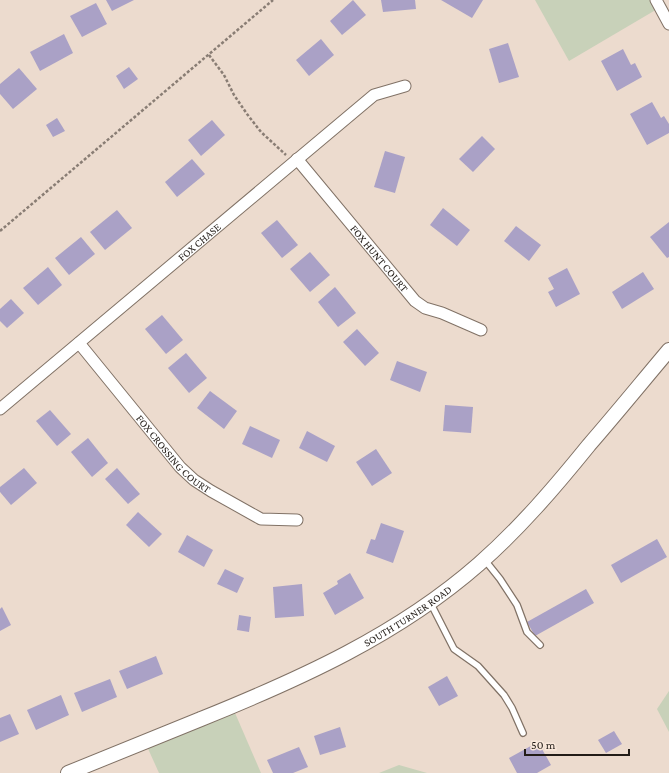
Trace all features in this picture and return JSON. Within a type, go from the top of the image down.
[{"type":"street","points":[[656,0],[669,24]]},
{"type":"street","name":"FOX CHASE","points":[[0,409],[374,94],[405,86]]},
{"type":"street","name":"FOX HUNT COURT","points":[[295,161],[415,301],[425,308],[442,313],[481,330]]},
{"type":"street","name":"FOX CROSSING COURT","points":[[79,343],[180,467],[194,480],[261,519],[297,520]]},
{"type":"street","name":"SOUTH TURNER ROAD","points":[[68,773],[299,678],[348,653],[386,631],[430,602],[484,559],[507,538],[546,497],[669,350]]},
{"type":"lane","points":[[484,559],[500,579],[517,605],[527,632],[540,646]]},
{"type":"lane","points":[[430,602],[454,649],[478,666],[504,695],[512,708],[523,733]]},
{"type":"path","points":[[0,230],[273,0]]},
{"type":"path","points":[[209,55],[224,75],[234,95],[261,132],[295,161]]},
{"type":"green space","points":[[535,0],[655,0],[659,8],[569,61]]},
{"type":"green space","points":[[669,691],[669,732],[657,709]]},
{"type":"green space","points":[[232,706],[261,773],[159,773],[145,742]]},
{"type":"green space","points":[[399,765],[427,773],[379,773]]},
{"type":"building","points":[[106,0],[134,0],[112,11]]},
{"type":"building","points":[[353,0],[366,15],[342,35],[330,21]]},
{"type":"building","points":[[381,0],[415,0],[416,9],[383,12]]},
{"type":"building","points":[[441,0],[483,0],[472,18]]},
{"type":"building","points":[[96,3],[107,24],[82,37],[70,16]]},
{"type":"building","points":[[64,34],[73,53],[40,71],[30,52]]},
{"type":"building","points":[[321,39],[334,55],[309,76],[296,60]]},
{"type":"building","points":[[508,43],[519,77],[499,83],[489,49]]},
{"type":"building","points":[[623,49],[631,65],[635,63],[642,77],[617,91],[601,61]]},
{"type":"building","points":[[129,67],[138,79],[124,89],[116,76]]},
{"type":"building","points":[[19,68],[37,89],[13,109],[0,94],[0,84]]},
{"type":"building","points":[[652,102],[661,118],[664,116],[669,124],[669,133],[647,145],[630,114]]},
{"type":"building","points":[[57,118],[65,131],[53,137],[46,125]]},
{"type":"building","points":[[212,120],[225,135],[201,156],[188,140]]},
{"type":"building","points":[[482,136],[495,149],[473,172],[459,159]]},
{"type":"building","points":[[385,151],[405,157],[395,193],[374,187]]},
{"type":"building","points":[[192,159],[205,174],[177,197],[165,182]]},
{"type":"building","points":[[443,208],[470,230],[457,246],[430,225]]},
{"type":"building","points":[[117,210],[132,228],[105,250],[90,232]]},
{"type":"building","points":[[277,220],[298,245],[282,258],[261,233]]},
{"type":"building","points":[[669,222],[669,257],[667,258],[650,237]]},
{"type":"building","points":[[516,226],[541,245],[529,261],[504,241]]},
{"type":"building","points":[[81,237],[95,254],[69,275],[55,258]]},
{"type":"building","points":[[310,252],[330,275],[310,292],[290,269]]},
{"type":"building","points":[[48,267],[62,285],[38,305],[23,288]]},
{"type":"building","points":[[567,268],[580,294],[556,307],[548,292],[554,289],[548,278]]},
{"type":"building","points":[[643,272],[654,289],[622,309],[612,292]]},
{"type":"building","points":[[335,287],[356,313],[338,327],[318,302]]},
{"type":"building","points":[[11,299],[24,313],[7,328],[0,321],[0,309]]},
{"type":"building","points":[[162,315],[183,340],[166,354],[145,329]]},
{"type":"building","points":[[357,329],[379,353],[365,366],[343,342]]},
{"type":"building","points":[[186,353],[207,378],[189,393],[168,368]]},
{"type":"building","points":[[397,361],[427,372],[420,392],[390,380]]},
{"type":"building","points":[[210,391],[237,411],[224,429],[197,408]]},
{"type":"building","points":[[445,405],[473,407],[471,433],[443,431]]},
{"type":"building","points":[[50,410],[71,434],[57,446],[36,421]]},
{"type":"building","points":[[250,426],[280,440],[272,458],[242,444]]},
{"type":"building","points":[[307,431],[335,446],[327,462],[299,448]]},
{"type":"building","points":[[88,438],[108,463],[92,477],[71,452]]},
{"type":"building","points":[[376,449],[392,473],[372,486],[356,462]]},
{"type":"building","points":[[24,468],[37,483],[11,505],[0,492],[0,487]]},
{"type":"building","points":[[117,468],[140,494],[128,504],[105,479]]},
{"type":"building","points":[[138,512],[162,534],[149,547],[126,525]]},
{"type":"building","points":[[381,523],[404,531],[393,563],[366,553],[371,539],[375,540]]},
{"type":"building","points":[[187,535],[213,550],[204,567],[178,552]]},
{"type":"building","points":[[657,539],[667,557],[621,583],[611,565]]},
{"type":"building","points":[[225,569],[244,578],[237,593],[217,584]]},
{"type":"building","points":[[350,573],[364,598],[335,615],[323,593],[338,584],[337,581]]},
{"type":"building","points":[[302,584],[304,616],[275,618],[273,587]]},
{"type":"building","points":[[586,589],[594,603],[535,636],[527,622]]},
{"type":"building","points":[[2,607],[11,625],[0,631],[0,609]]},
{"type":"building","points":[[239,615],[251,617],[249,632],[237,630]]},
{"type":"building","points":[[156,656],[163,674],[127,689],[119,671]]},
{"type":"building","points":[[447,676],[458,696],[439,706],[428,687]]},
{"type":"building","points":[[110,679],[117,697],[82,712],[74,693]]},
{"type":"building","points":[[61,695],[69,715],[36,730],[27,710]]},
{"type":"building","points":[[10,714],[19,734],[0,742],[0,718]]},
{"type":"building","points":[[340,727],[346,747],[320,755],[314,736]]},
{"type":"building","points":[[614,731],[622,744],[606,753],[598,740]]},
{"type":"building","points":[[538,742],[551,765],[537,773],[517,773],[509,758]]},
{"type":"building","points":[[299,747],[308,767],[293,773],[273,773],[267,760]]}]
